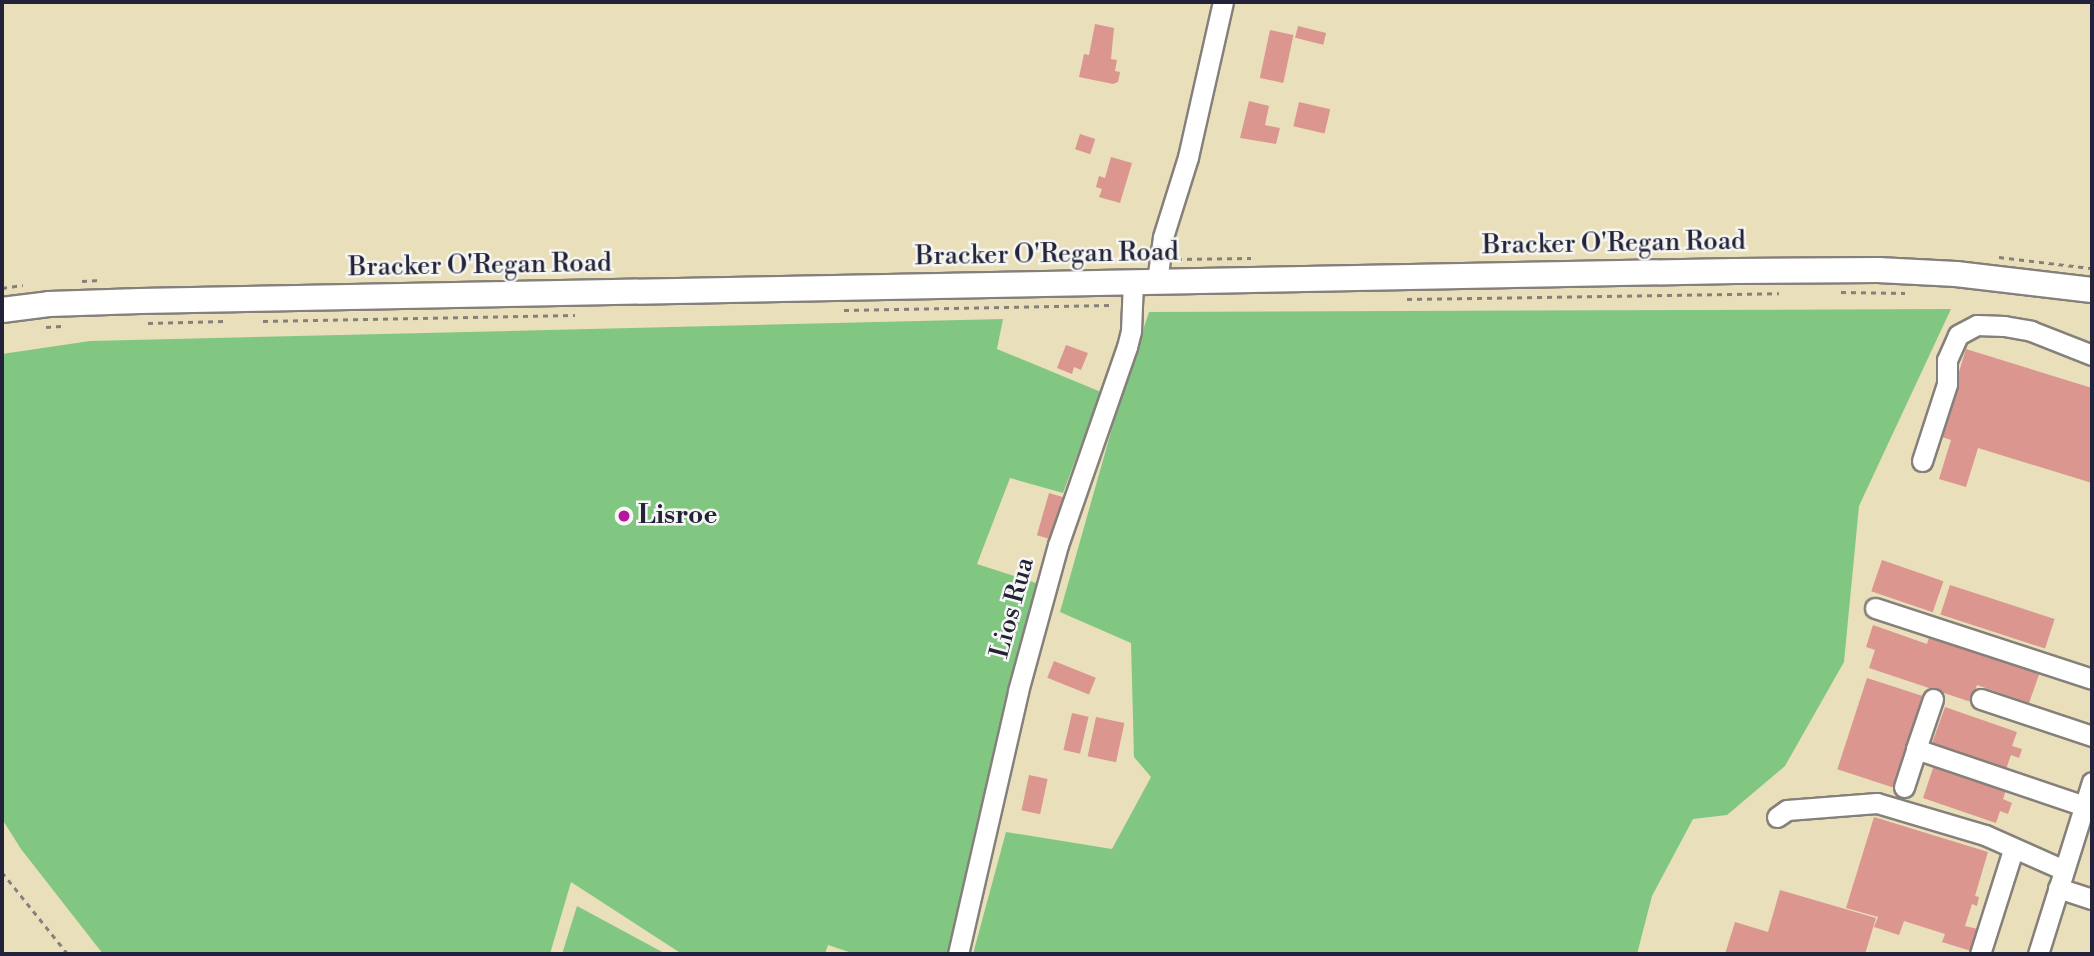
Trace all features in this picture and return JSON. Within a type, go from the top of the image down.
[{"type":"main road","name":"Bracker O'Regan Road","points":[[2,310],[49,304],[153,301],[798,291],[1141,289],[1878,270],[1956,274],[2092,290]]},
{"type":"street","name":"Lios Rua","points":[[958,954],[1018,691],[1058,545],[1127,347],[1141,289],[1163,237],[1188,157],[1223,2]]},
{"type":"street","points":[[1922,461],[1947,384],[1947,360],[1958,335],[1977,325],[2004,326],[2031,331],[2092,355]]},
{"type":"street","points":[[1875,608],[2092,679]]},
{"type":"street","points":[[1903,787],[1933,699]]},
{"type":"street","points":[[1981,699],[2092,736]]},
{"type":"street","points":[[1916,749],[2084,806]]},
{"type":"street","points":[[2038,954],[2092,782]]},
{"type":"street","points":[[1777,817],[1787,810],[1877,803],[1985,835],[2013,849],[2092,899]]},
{"type":"street","points":[[1980,954],[2013,849]]},
{"type":"path","points":[[833,310],[1141,289]]},
{"type":"path","points":[[1834,292],[1910,293]]},
{"type":"path","points":[[1395,299],[1780,293]]},
{"type":"path","points":[[255,321],[583,315]]},
{"type":"path","points":[[147,323],[228,321]]},
{"type":"path","points":[[40,327],[64,326]]},
{"type":"path","points":[[2,872],[68,954]]},
{"type":"green space","points":[[1951,309],[1859,506],[1844,662],[1785,766],[1727,815],[1693,819],[1652,896],[1637,954],[973,954],[1006,832],[1112,849],[1151,777],[1134,757],[1131,643],[1060,612],[1120,400],[1149,312]]},
{"type":"green space","points":[[1003,319],[997,349],[1101,392],[1063,493],[1010,478],[977,564],[1036,583],[950,954],[855,954],[828,945],[825,954],[682,954],[571,882],[550,954],[103,954],[21,849],[2,819],[2,354],[90,341]]},
{"type":"green space","points":[[577,906],[666,954],[562,954]]},
{"type":"building","points":[[1095,24],[1114,28],[1111,59],[1117,60],[1115,71],[1120,72],[1118,82],[1113,84],[1079,77],[1084,54],[1089,55]]},
{"type":"building","points":[[1298,26],[1326,33],[1323,45],[1295,38]]},
{"type":"building","points":[[1270,30],[1293,35],[1283,83],[1260,78]]},
{"type":"building","points":[[1249,101],[1269,106],[1265,125],[1280,128],[1276,144],[1240,138]]},
{"type":"building","points":[[1299,102],[1330,109],[1325,134],[1293,126]]},
{"type":"building","points":[[1080,134],[1095,139],[1090,154],[1075,149]]},
{"type":"building","points":[[1111,157],[1132,163],[1120,203],[1099,197],[1102,189],[1096,187],[1099,176],[1105,178]]},
{"type":"building","points":[[1066,345],[1088,353],[1081,370],[1074,367],[1072,374],[1057,368]]},
{"type":"building","points":[[1966,349],[2092,388],[2092,483],[1978,448],[1966,487],[1939,479],[1951,440],[1939,436]]},
{"type":"building","points":[[1049,493],[1063,497],[1051,539],[1037,535]]},
{"type":"building","points":[[1882,560],[1943,581],[1933,612],[1871,591]]},
{"type":"building","points":[[1950,585],[2055,619],[2045,648],[1940,614]]},
{"type":"building","points":[[1873,625],[1927,644],[1931,631],[2041,669],[2029,703],[1977,685],[1971,702],[1869,668],[1875,650],[1866,647]]},
{"type":"building","points":[[1054,661],[1096,678],[1089,695],[1047,678]]},
{"type":"building","points":[[1867,678],[1925,697],[1895,788],[1837,769]]},
{"type":"building","points":[[1945,707],[2017,732],[2012,746],[2022,749],[2019,758],[2011,755],[2005,772],[1931,746]]},
{"type":"building","points":[[1072,713],[1089,717],[1080,754],[1063,750]]},
{"type":"building","points":[[1096,717],[1124,723],[1116,762],[1088,756]]},
{"type":"building","points":[[1935,762],[2007,787],[2003,799],[2012,803],[2008,814],[2000,811],[1996,823],[1923,798]]},
{"type":"building","points":[[1029,775],[1048,779],[1040,814],[1022,810]]},
{"type":"building","points":[[1874,817],[1988,852],[1975,896],[1979,897],[1977,906],[1972,904],[1965,926],[1978,929],[1971,951],[1942,942],[1945,934],[1904,921],[1899,935],[1874,927],[1878,917],[1846,908]]},
{"type":"building","points":[[1780,890],[1876,918],[1865,954],[1725,954],[1735,922],[1768,932]]},
{"type":"place","name":"Lisroe","points":[[624,516]]}]
